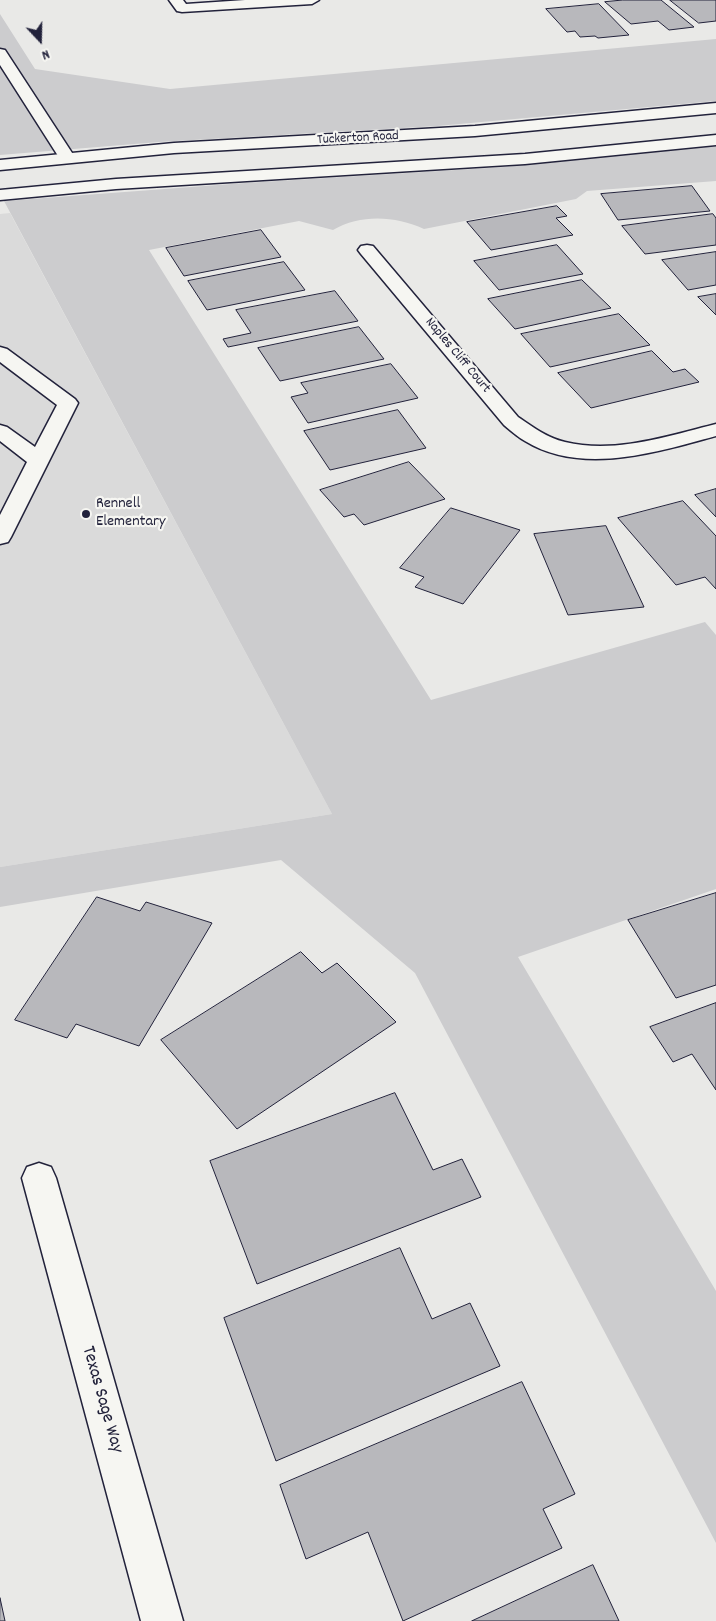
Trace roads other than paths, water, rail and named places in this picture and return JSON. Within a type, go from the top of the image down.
[{"type":"main road","points":[[179,4],[312,0]]},
{"type":"main road","points":[[0,53],[68,159]]},
{"type":"main road","name":"Tuckerton Road","points":[[0,165],[174,148],[484,131],[716,108]]},
{"type":"main road","name":"Tuckerton Road","points":[[0,194],[116,184],[525,159],[716,140]]},
{"type":"main road","name":"Naples Cliff Court","points":[[367,250],[511,421],[522,431],[558,448],[596,454],[636,450],[716,430]]},
{"type":"main road","points":[[0,353],[68,403],[0,537]]},
{"type":"main road","points":[[0,431],[39,460]]},
{"type":"main road","name":"Texas Sage Way","points":[[39,1178],[162,1621]]},
{"type":"place","name":"Rennell Elementary","points":[[86,514]]}]
